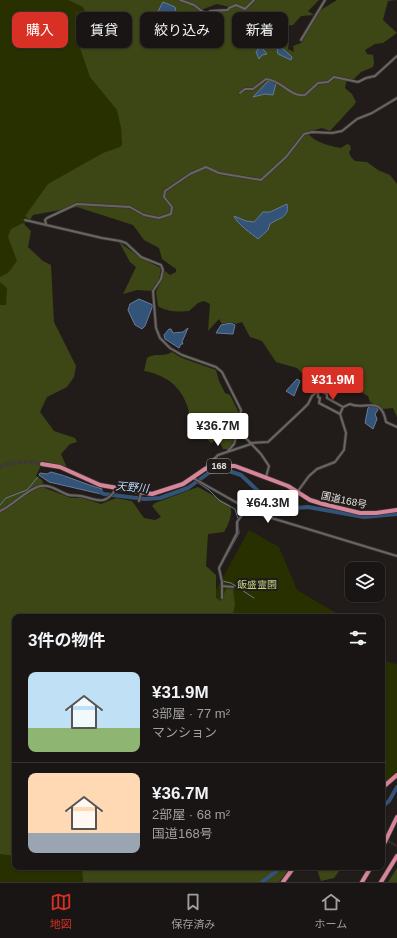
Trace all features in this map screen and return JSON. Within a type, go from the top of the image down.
[{"type":"highway","name":"国道168号","points":[[42,464],[60,468],[115,490],[157,493],[183,484],[203,470],[216,466],[235,466],[266,477],[317,502],[360,513],[376,513],[397,510]]},
{"type":"highway","points":[[385,785],[397,775]]},
{"type":"highway","points":[[385,841],[397,815]]},
{"type":"highway","points":[[380,882],[397,856]]},
{"type":"highway","points":[[283,882],[292,870]]},
{"type":"highway","points":[[362,882],[369,870]]},
{"type":"street","points":[[180,0],[194,5],[207,15],[208,11],[215,12],[218,9],[228,10],[236,5],[245,9],[254,0]]},
{"type":"street","points":[[301,40],[325,0]]},
{"type":"street","points":[[240,93],[245,89],[253,89],[264,80],[270,79],[299,96],[305,96],[318,83],[328,82],[334,77],[356,82],[375,76],[397,56]]},
{"type":"street","points":[[46,224],[45,220],[47,218],[77,204],[130,207],[144,215],[158,218],[166,216],[171,214],[172,207],[164,197],[165,191],[190,174],[206,167],[219,173],[261,180],[290,154],[304,134],[312,132],[332,133],[342,131],[358,119],[372,113],[397,98]]},
{"type":"street","points":[[25,220],[32,223],[46,224],[120,241],[126,243],[141,257],[161,265],[163,270],[153,291],[156,328],[160,338],[170,348],[182,355],[216,366],[222,372],[240,410],[239,428],[234,444],[227,452]]},
{"type":"street","points":[[203,470],[218,455],[250,443],[268,442],[308,404],[312,396],[319,390],[327,394],[327,398],[343,407]]},
{"type":"street","points":[[318,392],[317,395],[320,398],[319,402],[340,414]]},
{"type":"street","points":[[297,492],[309,476],[317,469],[335,462],[344,450],[346,433],[340,414],[343,407],[350,404],[354,406],[373,404],[384,414],[386,422],[397,427]]},
{"type":"street","points":[[239,428],[241,434],[268,463],[269,470],[266,477]]},
{"type":"street","points":[[191,478],[248,510],[397,556]]},
{"type":"street","points":[[0,511],[13,505],[39,486],[52,487],[70,495],[100,501],[111,496],[115,490]]},
{"type":"street","points":[[139,501],[141,492]]},
{"type":"street","points":[[222,598],[219,568],[236,537],[237,522],[248,510]]},
{"type":"street","points":[[222,586],[233,587]]},
{"type":"street","points":[[385,839],[397,815]]},
{"type":"green space","points":[[0,0],[92,0],[97,12],[76,12],[76,48],[114,48],[153,135],[34,211],[24,226],[14,289],[0,316]]},
{"type":"green space","points":[[68,0],[179,0],[194,5],[202,12],[140,12],[140,48],[224,48],[224,12],[210,12],[211,11],[226,10],[236,6],[244,10],[249,7],[254,0],[319,0],[308,11],[314,15],[301,16],[293,25],[288,25],[288,12],[232,12],[232,48],[288,48],[288,41],[289,42],[288,49],[294,52],[293,46],[301,43],[319,11],[337,0],[397,0],[388,1],[383,20],[397,33],[383,43],[375,44],[365,50],[367,54],[373,55],[373,67],[361,72],[354,79],[347,79],[345,88],[352,94],[356,102],[354,105],[330,131],[322,128],[307,132],[317,141],[327,145],[341,148],[347,144],[350,145],[351,149],[349,152],[355,161],[367,162],[378,170],[390,175],[397,184],[397,417],[393,408],[382,409],[370,402],[368,396],[361,392],[348,391],[333,377],[318,373],[302,373],[297,368],[276,362],[262,341],[250,337],[242,322],[236,324],[231,322],[222,324],[219,319],[208,331],[210,304],[204,301],[198,303],[189,311],[169,310],[158,306],[156,292],[165,271],[170,275],[176,272],[176,269],[162,259],[159,248],[144,240],[133,225],[77,207],[33,215],[30,220],[25,216],[48,184],[103,153],[122,145],[121,128],[117,110],[90,77],[80,48],[132,48],[132,12],[86,12],[83,7]]},
{"type":"green space","points":[[182,0],[253,0],[244,9],[236,5],[229,7],[217,4],[201,10],[192,3]]},
{"type":"green space","points":[[23,223],[31,231],[28,247],[43,261],[51,265],[54,322],[76,366],[74,377],[67,387],[47,397],[40,412],[54,431],[75,438],[77,442],[70,444],[61,454],[67,468],[43,461],[36,476],[42,480],[45,488],[71,498],[82,498],[101,504],[116,498],[132,501],[144,518],[155,520],[161,517],[152,506],[155,503],[198,487],[230,505],[230,519],[224,532],[208,534],[206,566],[216,575],[216,598],[221,601],[226,589],[233,589],[235,605],[233,614],[12,614],[12,856],[0,854],[0,305],[6,305],[7,288],[0,282],[0,277],[8,273],[17,261],[8,237],[11,229]]},
{"type":"green space","points":[[119,242],[141,258],[161,268],[159,280],[152,291],[137,290],[123,294],[136,267],[130,262]]},
{"type":"green space","points":[[172,352],[182,358],[216,370],[219,381],[225,393],[230,395],[239,413],[234,440],[228,449],[223,449],[220,442],[217,440],[211,443],[198,429],[190,419],[185,400],[172,383],[159,375],[144,371],[147,358],[153,355],[165,355]]},
{"type":"green space","name":"飯盛霊園","points":[[249,530],[279,547],[297,590],[338,614],[203,614]]},
{"type":"green space","points":[[385,662],[397,664],[397,772],[385,783]]},
{"type":"green space","points":[[0,853],[12,855],[12,870],[82,870],[83,882],[0,882]]},
{"type":"green space","points":[[397,868],[397,882],[388,882]]},
{"type":"green space","points":[[82,870],[289,870],[279,882],[83,882]]},
{"type":"green space","points":[[317,870],[340,870],[334,878],[321,881]]},
{"type":"water","points":[[163,2],[175,7],[176,12],[158,12]]},
{"type":"water","points":[[262,48],[267,54],[262,55],[259,59],[256,52],[258,49]]},
{"type":"water","points":[[282,48],[292,57],[291,60],[278,54],[277,50]]},
{"type":"water","points":[[268,81],[276,83],[273,95],[265,94],[253,97]]},
{"type":"water","points":[[287,204],[287,212],[285,215],[270,224],[268,230],[258,239],[241,225],[234,216],[246,221],[254,222],[263,212],[270,212]]},
{"type":"water","points":[[139,299],[153,305],[145,326],[142,329],[135,325],[128,310],[130,304]]},
{"type":"water","points":[[231,323],[235,325],[233,334],[216,333],[221,325]]},
{"type":"water","points":[[188,328],[182,342],[183,344],[181,344],[179,348],[165,339],[164,335],[169,329],[171,329],[173,333],[183,332]]},
{"type":"water","points":[[297,379],[300,381],[294,396],[286,391]]},
{"type":"water","points":[[370,406],[376,407],[378,410],[375,414],[377,419],[373,429],[365,423],[368,408]]},
{"type":"water","points":[[51,472],[102,489],[101,494],[49,482],[39,475],[40,473],[47,474]]},
{"type":"waterway","name":"天野川","points":[[97,490],[104,494],[145,499],[160,498],[188,488],[210,472],[226,470],[241,475],[273,505],[283,509],[308,507],[364,517],[397,514]]},
{"type":"waterway","points":[[0,505],[6,498],[27,490],[38,477]]},
{"type":"waterway","points":[[197,482],[209,490],[220,501],[235,509],[238,519]]},
{"type":"waterway","points":[[226,557],[239,533],[238,522]]},
{"type":"waterway","points":[[222,581],[231,583],[254,598]]},
{"type":"waterway","points":[[385,804],[389,801],[397,787]]},
{"type":"waterway","points":[[262,882],[278,870]]},
{"type":"tunnel","points":[[0,467],[21,462],[42,464]]},
{"type":"tunnel","points":[[386,840],[397,846]]}]
